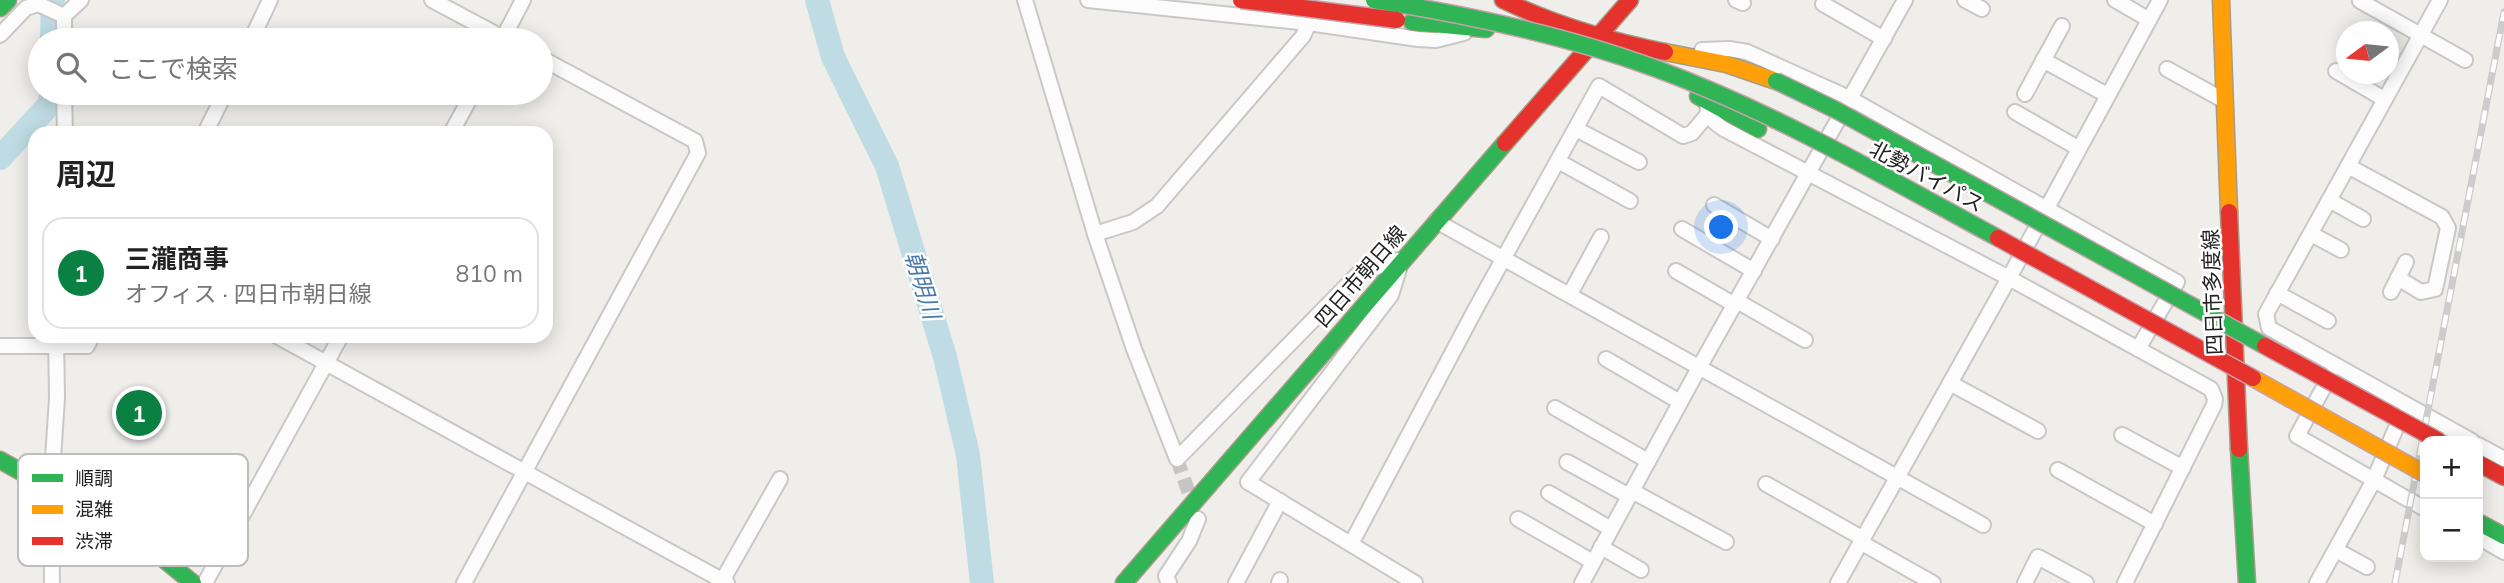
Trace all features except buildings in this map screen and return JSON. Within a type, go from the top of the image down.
[{"type":"main road","points":[[0,8],[8,0]]},
{"type":"main road","points":[[1241,0],[1412,22],[1476,27],[1537,37],[1655,74],[1708,108],[1758,129],[1876,190],[2250,396]]},
{"type":"main road","name":"北勢バイパス","points":[[1374,0],[1461,15],[1542,34],[1692,83],[1839,152],[2420,471]]},
{"type":"main road","points":[[1503,0],[1550,22],[1597,37],[1727,63],[1776,81],[1836,110],[2430,436]]},
{"type":"main road","name":"四日市朝日線","points":[[1124,583],[1403,258],[1630,0]]},
{"type":"main road","name":"四日市多度線","points":[[2221,0],[2236,358],[2223,421],[2247,583]]},
{"type":"main road","points":[[2285,415],[2420,490]]},
{"type":"main road","points":[[0,460],[18,470]]},
{"type":"main road","points":[[2483,466],[2504,477]]},
{"type":"main road","points":[[2483,525],[2504,536]]},
{"type":"main road","points":[[172,566],[192,583]]},
{"type":"street","points":[[63,16],[81,0]]},
{"type":"street","points":[[257,28],[270,0]]},
{"type":"street","points":[[432,0],[482,28]]},
{"type":"street","points":[[510,28],[523,0]]},
{"type":"street","points":[[1025,0],[1095,234],[1134,349],[1177,460],[1358,274],[1403,258]]},
{"type":"street","points":[[1088,0],[1309,23],[1436,40],[1462,34],[1476,27]]},
{"type":"street","points":[[1095,234],[1133,222],[1157,206],[1303,36],[1309,23],[1310,0]]},
{"type":"street","points":[[1965,0],[1982,9]]},
{"type":"street","points":[[2115,0],[2148,19]]},
{"type":"street","points":[[1838,583],[2009,278],[2160,0]]},
{"type":"street","points":[[2360,1],[2465,60]]},
{"type":"street","points":[[2436,1],[2420,35],[2266,314],[2269,328],[2463,436]]},
{"type":"street","points":[[1587,581],[1593,562],[1700,366],[1884,39],[1899,2]]},
{"type":"street","points":[[0,35],[26,8],[38,4],[63,16]]},
{"type":"street","points":[[1823,4],[1884,39]]},
{"type":"street","points":[[63,16],[64,28]]},
{"type":"street","points":[[2025,94],[2062,26]]},
{"type":"street","points":[[1673,53],[1713,49],[1747,52],[1851,99],[2177,282],[2138,349]]},
{"type":"street","points":[[2043,60],[2107,95]]},
{"type":"street","points":[[464,583],[698,153],[695,142],[553,65]]},
{"type":"street","points":[[2167,69],[2225,101]]},
{"type":"street","points":[[2358,84],[2384,99]]},
{"type":"street","points":[[1351,544],[1475,310],[1599,86],[1683,136],[1692,133],[1708,108]]},
{"type":"street","points":[[64,105],[65,126]]},
{"type":"street","points":[[208,126],[219,105]]},
{"type":"street","points":[[455,126],[466,105]]},
{"type":"street","points":[[1708,108],[1715,123],[1724,129],[2009,278],[2211,389],[2223,421],[2183,468],[2125,583]]},
{"type":"street","points":[[2015,112],[2078,148]]},
{"type":"street","points":[[1576,129],[1639,162]]},
{"type":"street","points":[[1558,161],[1630,201]]},
{"type":"street","points":[[2348,166],[2442,217],[2448,228],[2435,289],[2421,292],[2399,278]]},
{"type":"street","points":[[2329,200],[2363,219]]},
{"type":"street","points":[[1714,205],[1772,239]]},
{"type":"street","points":[[1436,220],[1983,524]]},
{"type":"street","points":[[1682,229],[1754,271]]},
{"type":"street","points":[[2311,234],[2341,250]]},
{"type":"street","points":[[1570,294],[1601,237]]},
{"type":"street","points":[[1403,258],[1391,295],[1248,482],[1415,583]]},
{"type":"street","points":[[2391,292],[2406,262]]},
{"type":"street","points":[[1676,271],[1805,340]]},
{"type":"street","points":[[2277,293],[2328,321]]},
{"type":"street","points":[[2159,314],[2315,402]]},
{"type":"street","points":[[0,346],[42,343]]},
{"type":"street","points":[[53,454],[57,398],[56,343]]},
{"type":"street","points":[[64,343],[87,346],[88,343]]},
{"type":"street","points":[[290,343],[724,582],[780,479]]},
{"type":"street","points":[[248,505],[337,343]]},
{"type":"street","points":[[1606,359],[1681,402]]},
{"type":"street","points":[[2336,366],[2297,436],[2420,506]]},
{"type":"street","points":[[1950,383],[2038,431]]},
{"type":"street","points":[[2317,583],[2374,480],[2406,405]]},
{"type":"street","points":[[1555,408],[1648,461]]},
{"type":"street","points":[[2122,435],[2183,468]]},
{"type":"street","points":[[2483,448],[2504,459]]},
{"type":"street","points":[[1567,462],[1726,542]]},
{"type":"street","points":[[2059,470],[2155,524]]},
{"type":"street","points":[[1766,484],[1933,583]]},
{"type":"street","points":[[1549,493],[1611,529]]},
{"type":"street","points":[[1242,581],[1280,501]]},
{"type":"street","points":[[1169,583],[1166,576],[1189,541],[1198,519]]},
{"type":"street","points":[[1518,519],[1593,562]]},
{"type":"street","points":[[2483,540],[2504,552]]},
{"type":"street","points":[[1601,547],[1641,570]]},
{"type":"street","points":[[2336,550],[2367,568]]},
{"type":"street","points":[[2025,583],[2038,557],[2086,583]]},
{"type":"street","points":[[205,583],[214,566]]},
{"type":"waterway","points":[[52,28],[53,0]]},
{"type":"waterway","name":"朝明川","points":[[817,0],[833,57],[887,166],[945,357],[968,455],[982,583]]},
{"type":"waterway","points":[[30,126],[49,105]]},
{"type":"waterway","points":[[0,158],[28,128]]},
{"type":"tunnel","points":[[1177,459],[1194,508]]},
{"type":"railway","points":[[2395,583],[2504,12]]},
{"type":"traffic: fast","points":[[0,8],[8,0]]},
{"type":"traffic: fast","points":[[1374,0],[1517,27],[1657,69],[1788,126],[1998,238]]},
{"type":"traffic: fast","points":[[1412,22],[1486,29]]},
{"type":"traffic: fast","points":[[1776,81],[1836,110],[2265,346]]},
{"type":"traffic: fast","points":[[1698,96],[1758,129]]},
{"type":"traffic: fast","points":[[1124,583],[1505,143]]},
{"type":"traffic: fast","points":[[2239,449],[2247,583]]},
{"type":"traffic: fast","points":[[0,460],[18,470]]},
{"type":"traffic: fast","points":[[2483,525],[2504,536]]},
{"type":"traffic: fast","points":[[172,566],[193,583]]},
{"type":"traffic: slow","points":[[2221,0],[2229,212]]},
{"type":"traffic: slow","points":[[1665,52],[1726,64],[1776,81]]},
{"type":"traffic: slow","points":[[2253,378],[2420,471]]},
{"type":"traffic: jam","points":[[1241,0],[1397,20]]},
{"type":"traffic: jam","points":[[1503,0],[1582,31],[1665,52]]},
{"type":"traffic: jam","points":[[1505,143],[1630,0]]},
{"type":"traffic: jam","points":[[2229,212],[2239,449]]},
{"type":"traffic: jam","points":[[1998,238],[2253,378]]},
{"type":"traffic: jam","points":[[2265,346],[2430,436]]},
{"type":"traffic: jam","points":[[2483,466],[2504,477]]},
{"type":"place","name":"三瀧商事","points":[[139,413]]}]
